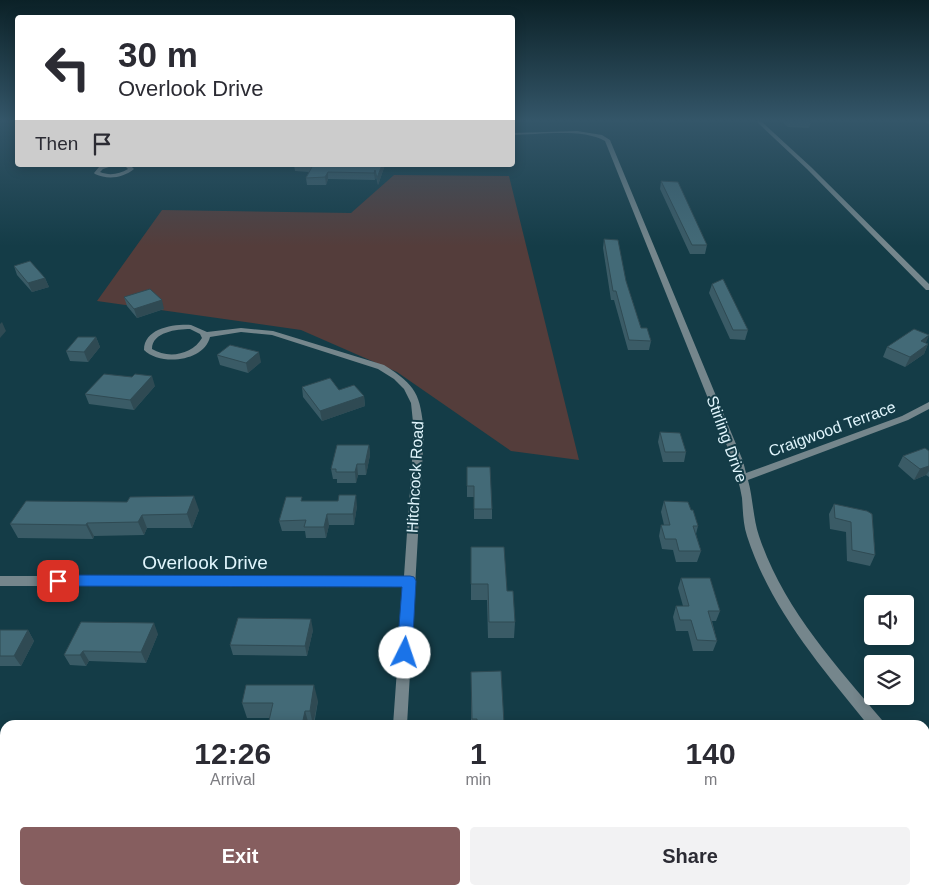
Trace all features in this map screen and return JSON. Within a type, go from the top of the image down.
[{"type":"street","name":"Stirling Drive","points":[[616,163],[716,404],[743,478],[753,538],[773,582],[820,655],[873,720]]},
{"type":"street","points":[[803,163],[929,288]]},
{"type":"street","points":[[105,167],[97,172],[104,176],[123,174],[131,169],[129,167]]},
{"type":"street","name":"Hitchcock Road","points":[[191,327],[200,330],[205,335],[205,341],[200,347],[177,356],[154,354],[147,347],[152,337],[173,328],[191,327]]},
{"type":"street","name":"Hitchcock Road","points":[[205,335],[242,330],[273,333],[373,364],[397,377],[408,388],[416,403],[419,424],[400,720]]},
{"type":"street","name":"Craigwood Terrace","points":[[743,478],[906,418],[929,405]]},
{"type":"street","name":"Overlook Drive","points":[[0,581],[410,581]]},
{"type":"shaded area","points":[[394,175],[509,176],[579,460],[511,451],[397,372],[301,330],[97,301],[162,210],[351,213]]},
{"type":"building","points":[[312,167],[381,167],[377,178],[375,170],[374,173],[328,172],[325,177],[306,178]]},
{"type":"building","points":[[661,181],[678,182],[707,245],[692,245]]},
{"type":"building","points":[[604,239],[618,240],[626,281],[641,328],[647,328],[651,341],[629,340],[616,291],[613,291]]},
{"type":"building","points":[[30,261],[45,278],[28,283],[14,266]]},
{"type":"building","points":[[723,279],[748,330],[733,330],[712,284]]},
{"type":"building","points":[[150,289],[162,300],[134,309],[124,297]]},
{"type":"building","points":[[914,329],[929,335],[921,341],[928,344],[910,357],[887,347]]},
{"type":"building","points":[[78,337],[96,337],[84,352],[66,351]]},
{"type":"building","points":[[230,345],[259,352],[246,363],[217,355]]},
{"type":"building","points":[[104,374],[132,377],[135,374],[152,376],[130,400],[85,394]]},
{"type":"building","points":[[330,378],[339,390],[354,385],[364,396],[320,411],[302,387]]},
{"type":"building","points":[[660,432],[680,433],[686,452],[665,452]]},
{"type":"building","points":[[337,445],[369,445],[365,464],[357,464],[355,472],[336,472],[336,469],[331,469]]},
{"type":"building","points":[[925,448],[929,451],[929,466],[920,469],[903,456]]},
{"type":"building","points":[[467,467],[490,467],[492,509],[474,509],[474,486],[467,486]]},
{"type":"building","points":[[339,495],[356,495],[353,514],[327,514],[324,527],[304,527],[306,520],[279,521],[286,497],[302,497],[301,501],[338,501]]},
{"type":"building","points":[[194,496],[187,514],[142,515],[138,522],[87,523],[86,525],[10,524],[26,501],[127,502],[130,497]]},
{"type":"building","points":[[664,501],[688,502],[691,510],[693,510],[698,526],[693,526],[701,551],[679,551],[676,539],[665,539],[661,525],[670,525]]},
{"type":"building","points":[[834,504],[867,511],[872,514],[875,555],[852,550],[851,522],[835,518]]},
{"type":"building","points":[[471,547],[504,547],[507,591],[513,591],[515,622],[489,622],[488,584],[471,584]]},
{"type":"building","points":[[681,578],[710,578],[720,611],[708,611],[717,641],[697,640],[691,620],[680,620],[676,606],[689,606]]},
{"type":"building","points":[[238,618],[311,619],[305,646],[230,645]]},
{"type":"building","points":[[81,622],[154,623],[141,652],[83,651],[80,655],[64,655]]},
{"type":"building","points":[[0,630],[28,630],[14,656],[0,656]]},
{"type":"building","points":[[501,671],[504,720],[472,719],[471,672]]},
{"type":"building","points":[[246,685],[314,685],[310,711],[305,711],[303,720],[269,720],[273,703],[242,703]]},
{"type":"route","points":[[58,581],[410,581],[405,653]]}]
